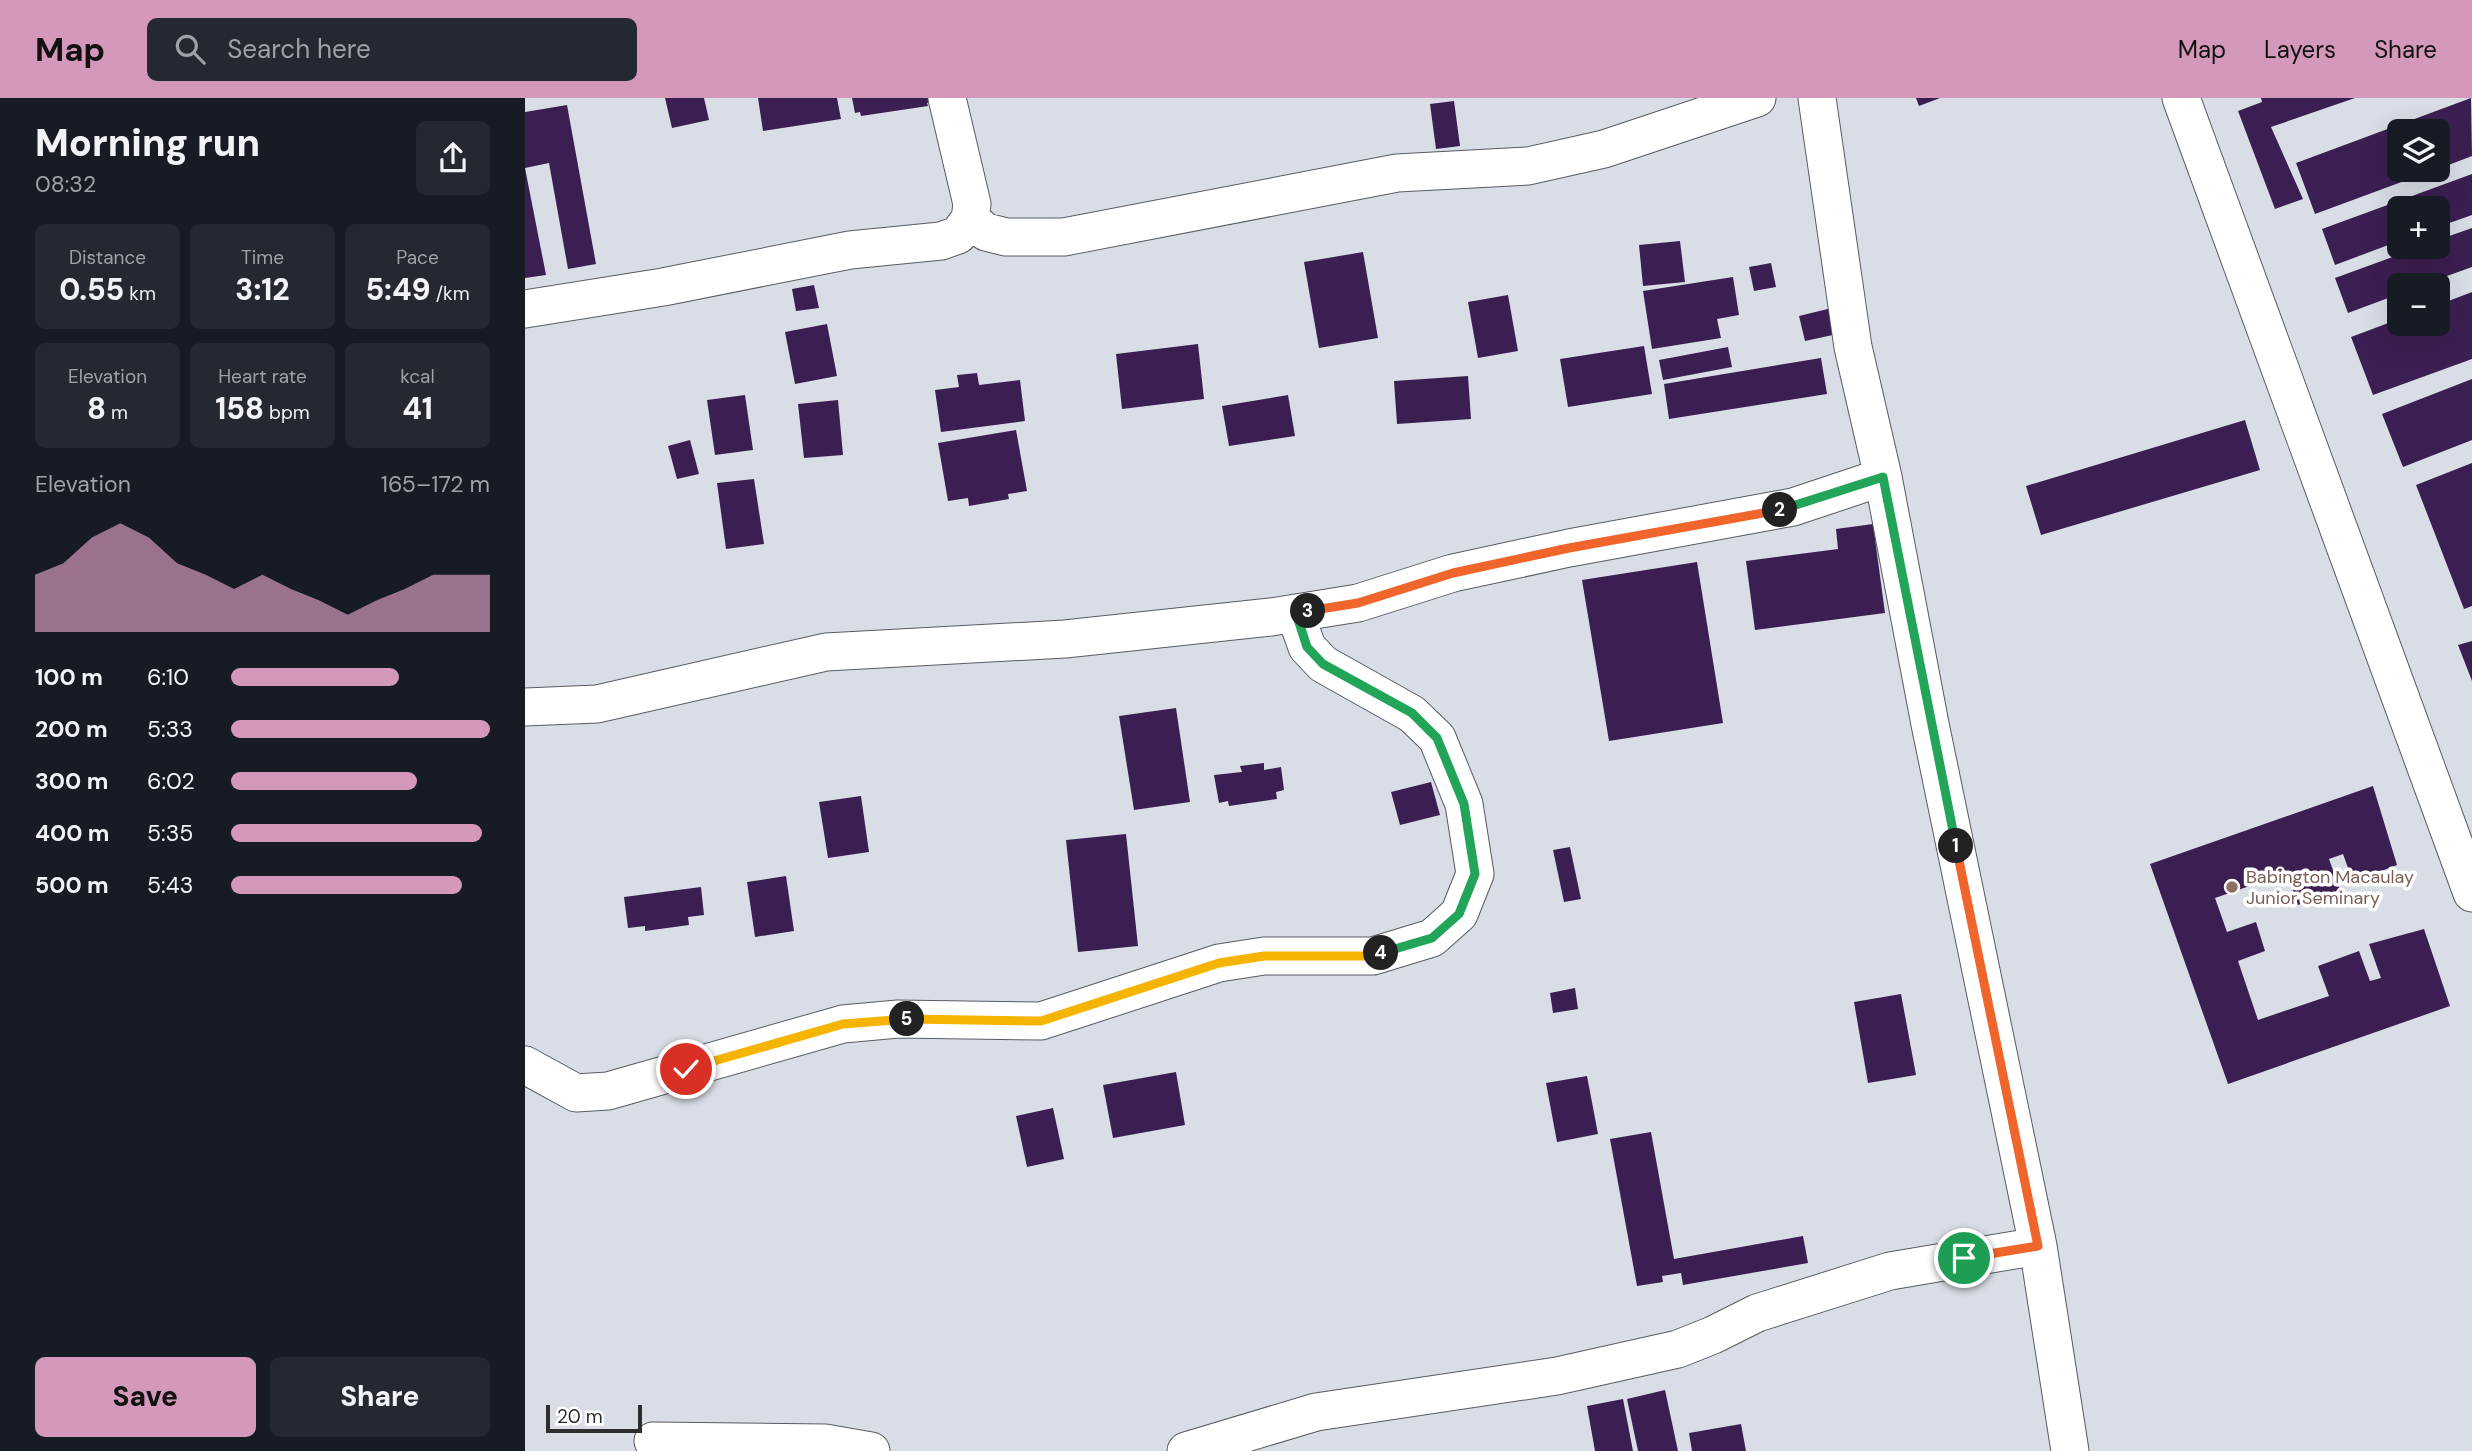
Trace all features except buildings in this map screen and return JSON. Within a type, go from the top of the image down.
[{"type":"street","points":[[525,309],[663,287],[850,250],[941,241],[958,234],[970,219],[972,204],[947,98]]},
{"type":"street","points":[[970,219],[986,232],[1006,237],[1064,237],[1397,173],[1528,166],[1604,149],[1757,98]]},
{"type":"street","points":[[1817,98],[1853,347],[1883,477],[1930,724],[2038,1246],[2070,1451]]},
{"type":"street","points":[[2181,98],[2472,893]]},
{"type":"street","points":[[525,707],[597,704],[826,652],[1065,639],[1296,613],[1358,603],[1453,573],[1569,548],[1793,507],[1883,477]]},
{"type":"street","points":[[525,1065],[576,1093],[608,1091],[843,1024],[898,1019],[1041,1021],[1219,963],[1264,956],[1373,956],[1432,938],[1459,914],[1475,874],[1464,804],[1437,738],[1412,713],[1323,664],[1307,647],[1296,613]]},
{"type":"street","points":[[1186,1451],[1316,1412],[1557,1376],[1678,1349],[1757,1313],[1890,1271],[2038,1246]]},
{"type":"street","points":[[653,1441],[825,1443],[871,1451]]},
{"type":"place","name":"Babington Macaulay Junior Seminary","points":[[2232,887]]},
{"type":"route","points":[[686,1069],[843,1024],[898,1019],[1041,1021],[1219,963],[1264,956],[1373,956],[1432,938],[1459,914],[1475,874],[1464,804],[1437,738],[1412,713],[1323,664],[1307,647],[1296,613],[1358,603],[1453,573],[1569,548],[1793,507],[1883,477],[1930,724],[2038,1246],[1964,1258]]}]
